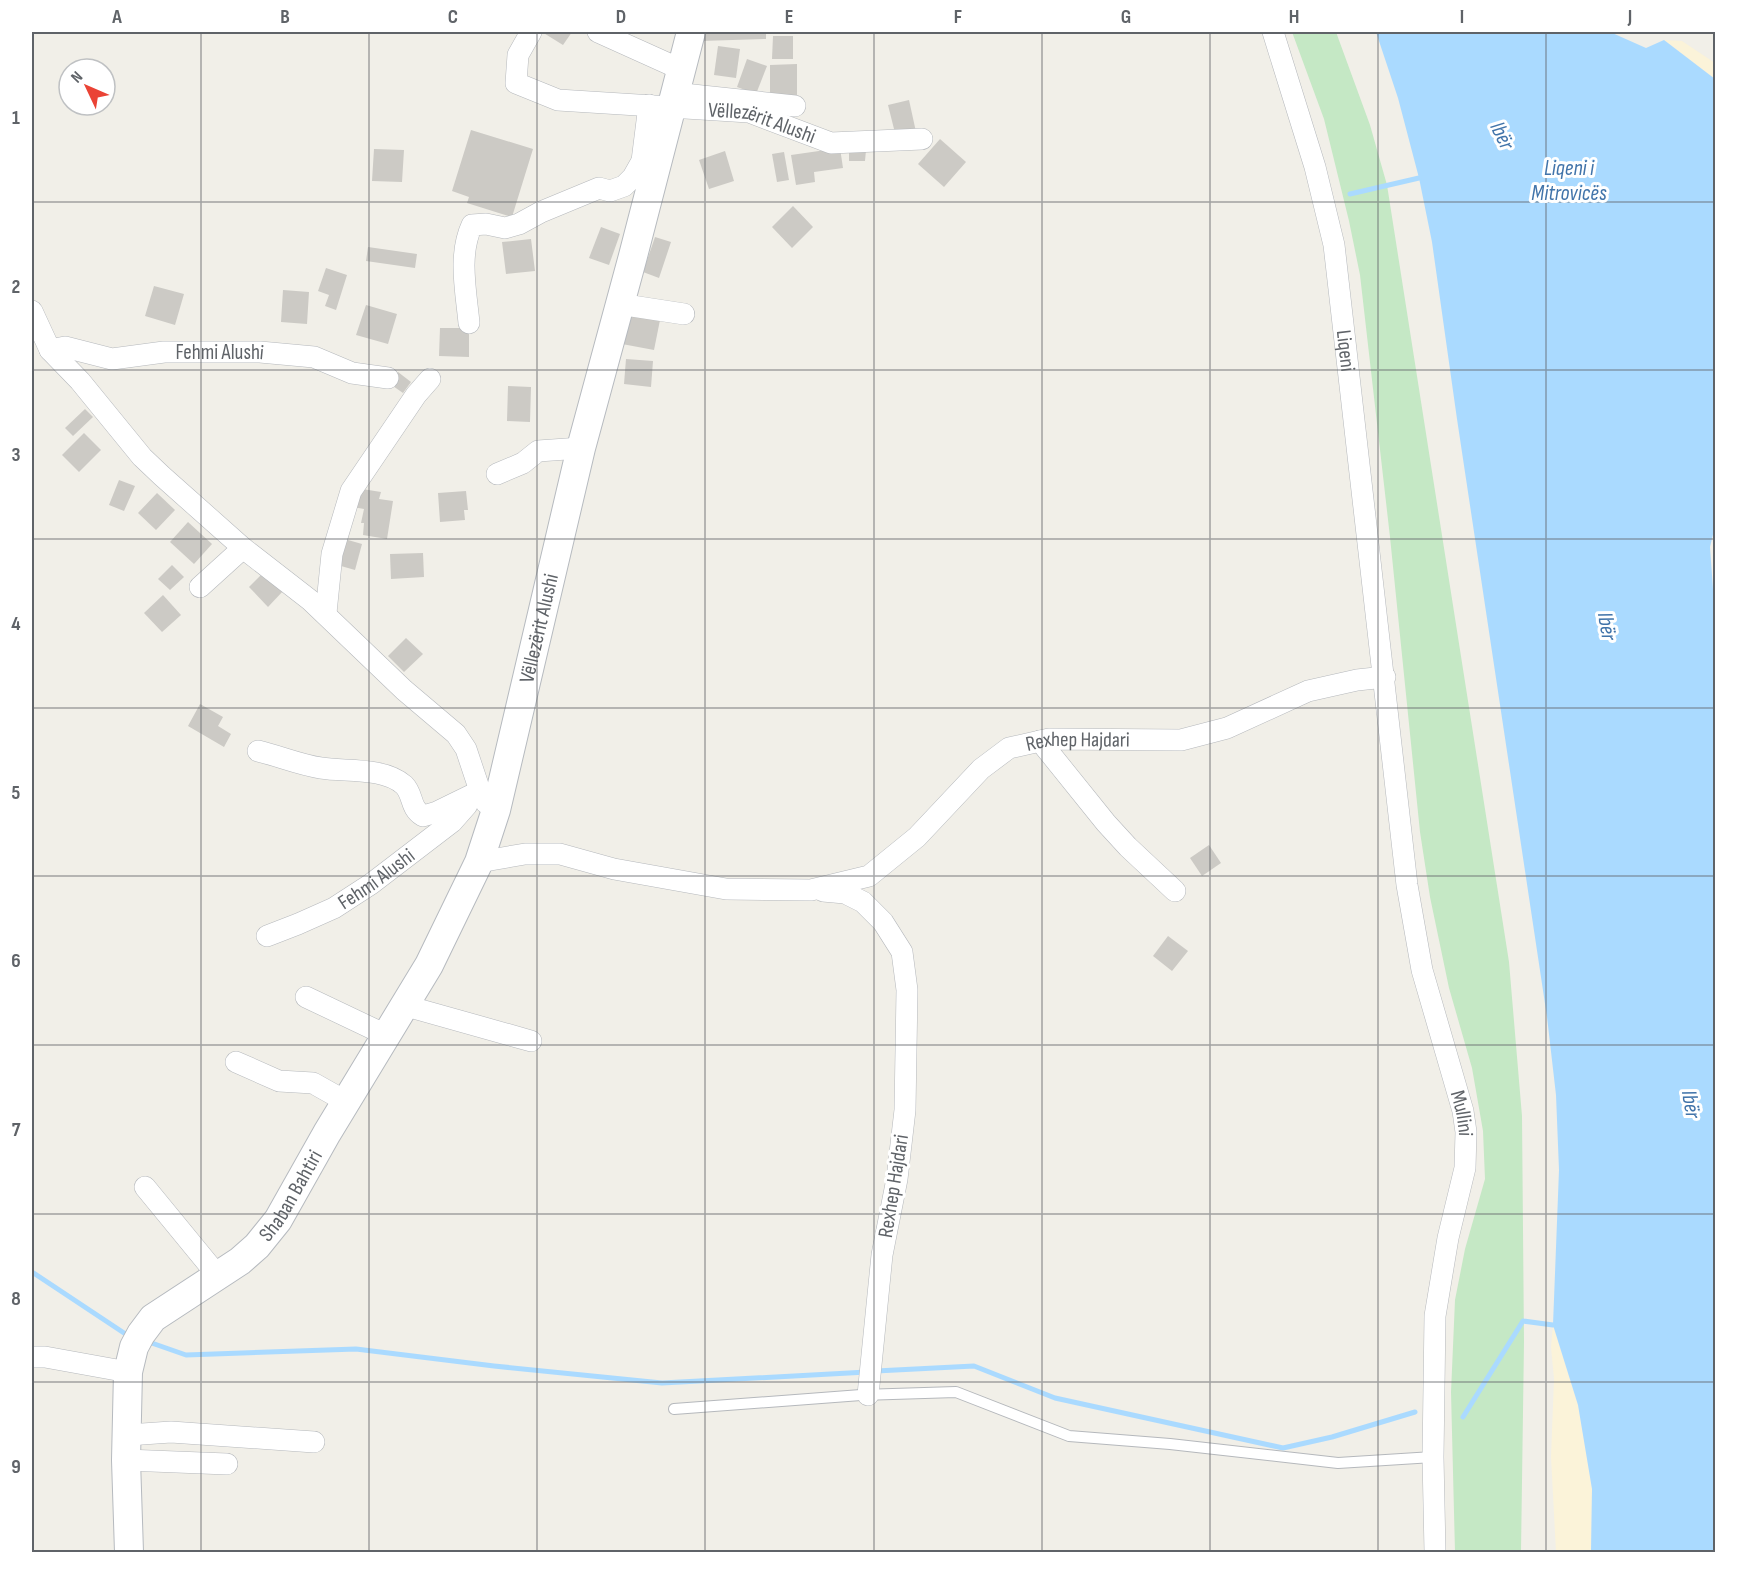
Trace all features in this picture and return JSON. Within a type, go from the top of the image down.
[{"type":"main road","name":"Vëllezërit Alushi","points":[[482,799],[633,256],[669,94],[691,32]]},
{"type":"main road","name":"Shaban Bahtiri","points":[[134,1351],[153,1318],[219,1276],[257,1246],[278,1220],[345,1101],[429,965],[479,862],[482,799]]},
{"type":"main road","points":[[129,1552],[127,1448],[134,1351]]},
{"type":"street","name":"Vëllezërit Alushi","points":[[531,32],[518,55],[516,83],[558,100],[669,94],[795,106]]},
{"type":"street","name":"Vëllezërit Alushi","points":[[598,32],[669,94],[749,112],[831,143],[922,139]]},
{"type":"street","name":"Liqeni","points":[[1273,32],[1315,167],[1334,245],[1385,677]]},
{"type":"street","name":"Vëllezërit Alushi","points":[[469,323],[464,268],[468,235],[472,225],[486,224],[505,228],[519,224],[541,212],[599,188],[610,192],[624,186],[633,177],[642,161],[669,94]]},
{"type":"street","points":[[619,304],[684,314]]},
{"type":"street","points":[[32,310],[50,350],[80,381],[142,457],[243,548],[326,613],[404,690],[456,734],[465,749],[482,799],[423,816],[416,811],[404,786],[391,779],[362,771],[321,768],[258,751]]},
{"type":"street","name":"Fehmi Alushi","points":[[50,350],[65,347],[112,359],[165,352],[260,352],[314,357],[352,373],[388,378]]},
{"type":"street","points":[[326,613],[332,554],[351,490],[416,394],[430,379]]},
{"type":"street","points":[[497,474],[524,463],[538,451],[581,448]]},
{"type":"street","points":[[200,587],[243,548]]},
{"type":"street","name":"Rexhep Hajdari","points":[[811,890],[868,876],[917,837],[981,769],[1009,748],[1041,741],[1081,738],[1181,740],[1227,728],[1308,691],[1357,680],[1385,677]]},
{"type":"street","name":"Mullini","points":[[1385,677],[1407,885],[1422,970],[1463,1111],[1466,1132],[1466,1168],[1448,1238],[1435,1316],[1433,1457],[1435,1552]]},
{"type":"street","points":[[1041,741],[1120,839],[1175,891]]},
{"type":"street","name":"Fehmi Alushi","points":[[267,936],[323,913],[371,884],[452,822],[467,805],[482,799]]},
{"type":"street","name":"Rexhep Hajdari","points":[[479,862],[525,854],[560,854],[614,869],[726,889],[811,890],[845,893],[863,902],[884,922],[902,952],[907,990],[905,1110],[897,1179],[882,1255],[868,1395]]},
{"type":"street","points":[[306,997],[387,1035]]},
{"type":"street","points":[[403,1005],[531,1041]]},
{"type":"street","points":[[236,1062],[270,1078],[313,1083],[345,1101]]},
{"type":"street","points":[[145,1187],[219,1276]]},
{"type":"street","points":[[32,1357],[134,1351]]},
{"type":"street","points":[[127,1448],[181,1432],[314,1442]]},
{"type":"street","points":[[127,1448],[227,1464]]},
{"type":"lane","points":[[674,1408],[868,1395],[956,1392],[1069,1436],[1170,1444],[1338,1463],[1433,1457]]},
{"type":"green space","points":[[1292,32],[1336,32],[1370,125],[1387,185],[1509,962],[1522,1116],[1524,1342],[1521,1552],[1455,1552],[1451,1392],[1455,1300],[1465,1249],[1485,1179],[1483,1131],[1472,1068],[1449,988],[1430,897],[1420,832],[1360,275],[1324,119]]},
{"type":"sand","points":[[1664,40],[1682,41],[1715,63],[1715,79]]},
{"type":"sand","points":[[1553,1325],[1578,1405],[1592,1489],[1591,1552],[1556,1552],[1551,1457],[1554,1379],[1551,1347]]},
{"type":"water","name":"Liqeni i Mitrovicës","points":[[1376,32],[1610,32],[1646,48],[1664,40],[1715,79],[1716,522],[1710,547],[1716,631],[1715,1552],[1591,1552],[1592,1489],[1578,1405],[1553,1325],[1559,1170],[1556,1095],[1547,1017],[1432,242],[1419,178],[1398,98]]},
{"type":"building","points":[[542,32],[572,32],[563,45]]},
{"type":"building","points":[[701,32],[766,32],[766,39],[701,41]]},
{"type":"building","points":[[773,36],[793,36],[793,59],[772,59]]},
{"type":"building","points":[[718,46],[740,49],[736,78],[714,75]]},
{"type":"building","points":[[747,59],[767,66],[756,94],[737,87]]},
{"type":"building","points":[[797,64],[797,95],[770,96],[770,65]]},
{"type":"building","points":[[909,100],[916,132],[896,137],[888,105]]},
{"type":"building","points":[[471,130],[533,149],[512,217],[467,203],[469,197],[452,191]]},
{"type":"building","points":[[940,139],[966,162],[944,187],[918,164]]},
{"type":"building","points":[[840,148],[843,168],[814,172],[815,182],[796,185],[791,155]]},
{"type":"building","points":[[374,149],[404,150],[402,182],[372,181]]},
{"type":"building","points":[[849,150],[866,150],[865,161],[849,161]]},
{"type":"building","points":[[725,151],[734,181],[709,189],[699,160]]},
{"type":"building","points":[[784,152],[789,180],[777,182],[772,154]]},
{"type":"building","points":[[793,206],[813,227],[792,248],[772,227]]},
{"type":"building","points":[[601,227],[620,234],[609,265],[589,258]]},
{"type":"building","points":[[655,237],[671,242],[659,278],[643,272]]},
{"type":"building","points":[[531,239],[535,271],[506,274],[502,242]]},
{"type":"building","points":[[368,247],[417,254],[415,268],[366,261]]},
{"type":"building","points":[[326,268],[347,275],[336,310],[325,306],[329,295],[318,291]]},
{"type":"building","points":[[154,286],[184,294],[175,325],[145,316]]},
{"type":"building","points":[[283,290],[309,292],[307,324],[281,322]]},
{"type":"building","points":[[366,305],[397,314],[388,344],[356,335]]},
{"type":"building","points":[[628,314],[660,320],[654,350],[622,344]]},
{"type":"building","points":[[440,328],[469,328],[469,357],[439,356]]},
{"type":"building","points":[[626,359],[653,361],[651,387],[624,384]]},
{"type":"building","points":[[398,372],[411,382],[403,393],[390,384]]},
{"type":"building","points":[[508,386],[531,387],[530,422],[507,421]]},
{"type":"building","points":[[85,409],[93,417],[73,436],[65,428]]},
{"type":"building","points":[[84,433],[101,450],[79,472],[62,455]]},
{"type":"building","points":[[119,480],[135,486],[124,511],[109,505]]},
{"type":"building","points":[[356,488],[381,492],[379,499],[393,501],[387,539],[363,535],[364,523],[361,523],[364,509],[353,507]]},
{"type":"building","points":[[466,491],[468,510],[464,510],[465,520],[440,522],[438,493]]},
{"type":"building","points":[[157,493],[175,510],[156,530],[138,513]]},
{"type":"building","points":[[188,522],[212,544],[194,564],[170,542]]},
{"type":"building","points":[[341,538],[362,544],[355,570],[334,564]]},
{"type":"building","points":[[423,553],[424,577],[391,579],[390,554]]},
{"type":"building","points":[[172,565],[184,577],[170,590],[158,579]]},
{"type":"building","points":[[265,571],[284,590],[268,607],[249,587]]},
{"type":"building","points":[[163,595],[181,615],[162,632],[144,613]]},
{"type":"building","points":[[406,638],[423,654],[404,672],[388,656]]},
{"type":"building","points":[[200,704],[223,717],[218,726],[231,734],[224,747],[188,726]]},
{"type":"building","points":[[1209,845],[1221,863],[1202,876],[1190,858]]},
{"type":"building","points":[[1168,936],[1188,951],[1172,971],[1153,956]]},
{"type":"waterway","points":[[1350,194],[1419,178]]},
{"type":"waterway","points":[[32,1272],[131,1336]]},
{"type":"waterway","points":[[1463,1417],[1523,1321],[1553,1325]]},
{"type":"waterway","points":[[146,1341],[186,1355],[356,1349],[662,1383],[867,1372]]},
{"type":"waterway","points":[[876,1371],[974,1366],[1055,1398],[1283,1448],[1332,1437],[1415,1412]]},
{"type":"water label","name":"Ibër","points":[[1503,135]]},
{"type":"water label","name":"Ibër","points":[[1608,626]]},
{"type":"water label","name":"Ibër","points":[[1692,1104]]}]
